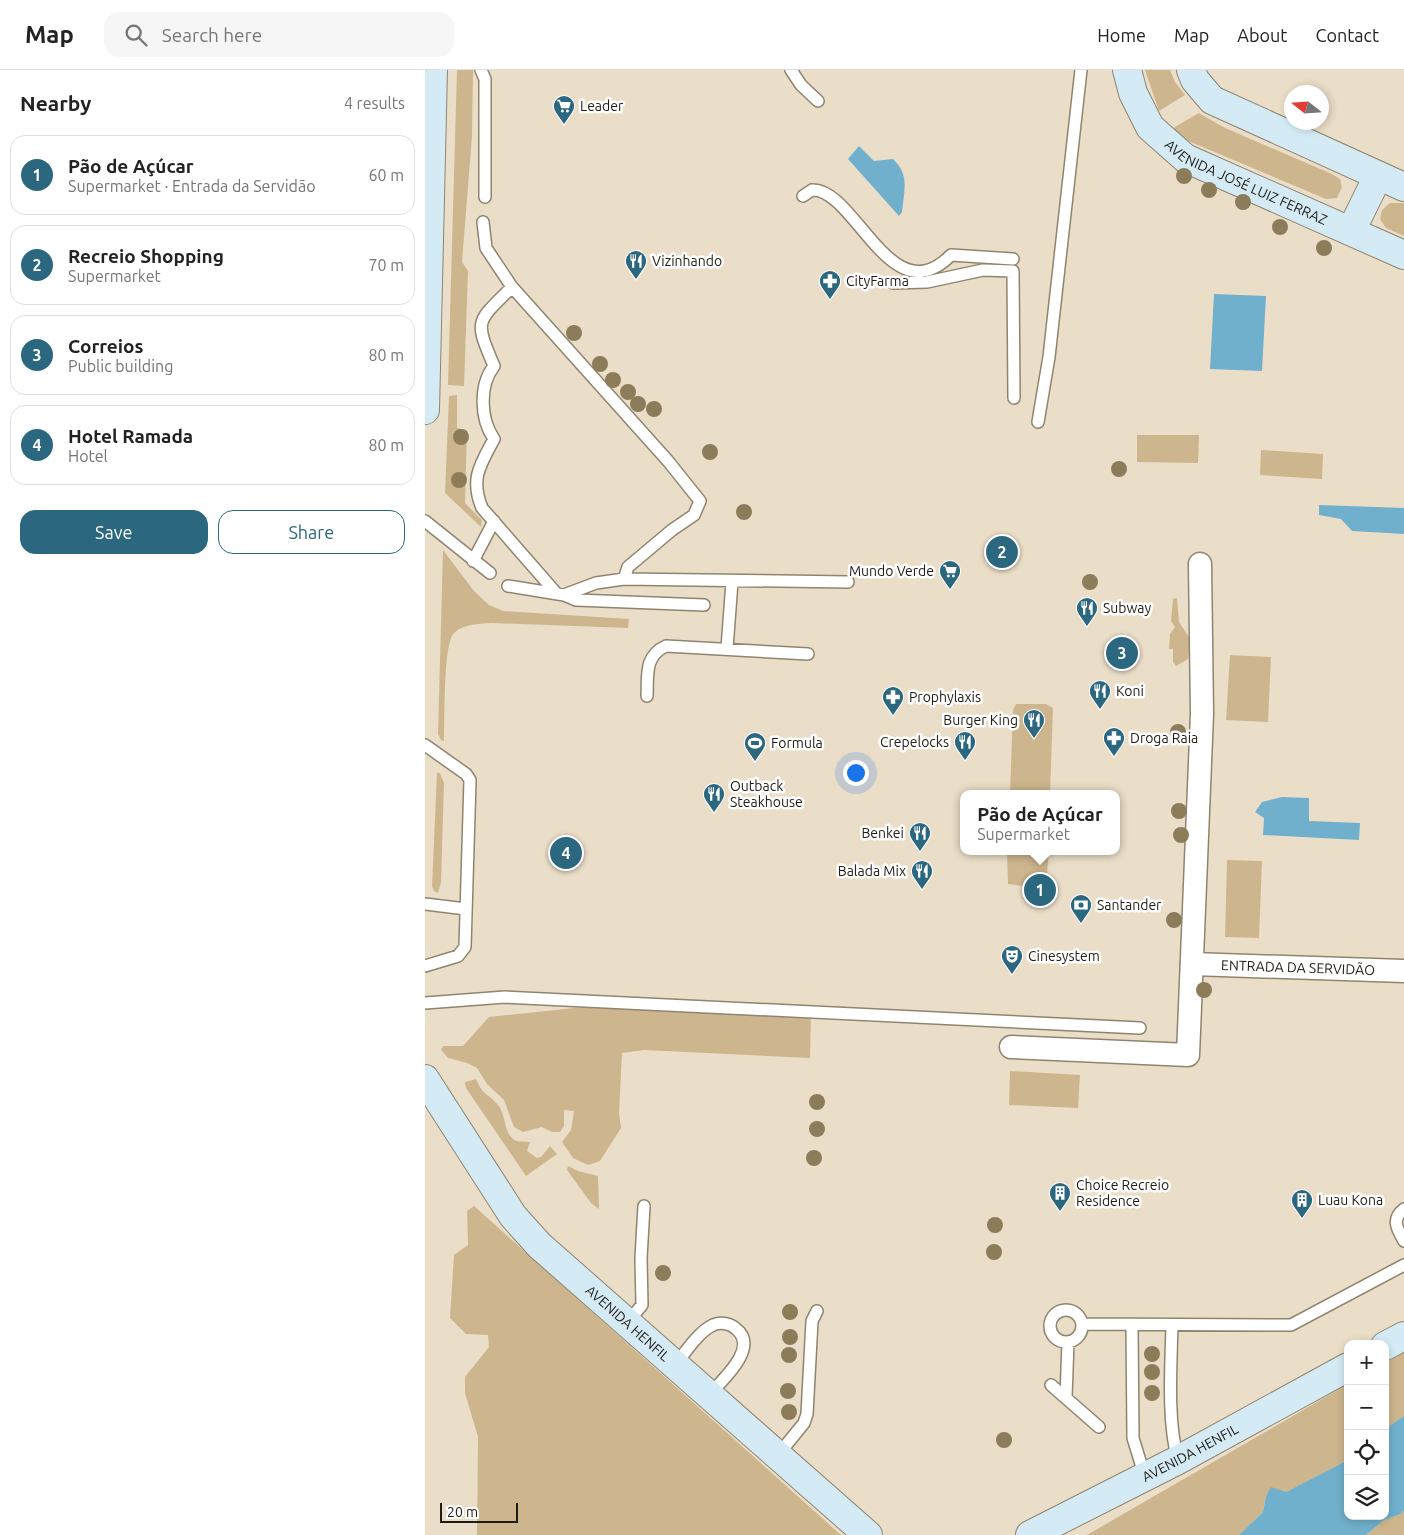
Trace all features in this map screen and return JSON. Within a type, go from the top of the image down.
[{"type":"street","points":[[425,410],[433,70]]},
{"type":"street","name":"AVENIDA JOSÉ LUIZ FERRAZ","points":[[1127,70],[1133,93],[1149,127],[1185,158],[1404,255]]},
{"type":"street","points":[[1191,70],[1195,80],[1212,100],[1404,187]]},
{"type":"street","points":[[1351,231],[1378,176]]},
{"type":"street","points":[[1011,1047],[1188,1055],[1202,714],[1201,564]]},
{"type":"street","name":"ENTRADA DA SERVIDÃO","points":[[1192,964],[1404,971]]},
{"type":"street","name":"AVENIDA HENFIL","points":[[425,1078],[513,1216],[539,1245],[868,1535]]},
{"type":"street","points":[[1389,1344],[1404,1336]]},
{"type":"street","name":"AVENIDA HENFIL","points":[[1030,1535],[1178,1460],[1344,1369]]},
{"type":"lane","points":[[481,70],[485,80],[485,197]]},
{"type":"lane","points":[[791,70],[801,85],[818,101]]},
{"type":"lane","points":[[1038,422],[1049,356],[1081,70]]},
{"type":"lane","points":[[803,196],[812,190],[828,194],[886,256],[905,268],[917,271],[932,270],[951,255],[1013,265]]},
{"type":"lane","points":[[483,222],[487,248],[511,287],[668,461],[700,501],[694,515],[672,530],[628,567],[623,580]]},
{"type":"lane","points":[[893,283],[927,282],[1013,265]]},
{"type":"lane","points":[[1013,265],[1014,398]]},
{"type":"lane","points":[[511,287],[483,317],[480,326],[480,334],[494,366],[486,380],[484,419],[486,428],[493,439],[480,465],[476,478],[476,493],[482,508],[560,594]]},
{"type":"lane","points":[[425,521],[490,573]]},
{"type":"lane","points":[[473,561],[493,521]]},
{"type":"lane","points":[[560,594],[596,583],[623,580],[848,582]]},
{"type":"lane","points":[[727,648],[732,582]]},
{"type":"lane","points":[[507,586],[560,594],[576,600],[704,605]]},
{"type":"lane","points":[[647,696],[649,663],[655,650],[665,646],[808,654]]},
{"type":"lane","points":[[425,745],[469,776],[465,947],[458,956],[425,966]]},
{"type":"lane","points":[[425,904],[466,909]]},
{"type":"lane","points":[[425,1003],[505,997],[1140,1028]]},
{"type":"lane","points":[[627,1323],[642,1305],[641,1258],[644,1206]]},
{"type":"lane","points":[[1404,1209],[1397,1216],[1395,1222],[1404,1241]]},
{"type":"lane","points":[[1083,1324],[1132,1326],[1291,1325],[1404,1265]]},
{"type":"lane","points":[[1070,1309],[1076,1312],[1083,1324],[1079,1336],[1068,1342],[1061,1341],[1051,1332],[1050,1325],[1056,1312],[1070,1309]]},
{"type":"lane","points":[[778,1455],[804,1422],[807,1414],[812,1321],[817,1311]]},
{"type":"lane","points":[[675,1365],[712,1325],[725,1323],[735,1328],[743,1337],[743,1351],[737,1364],[709,1395]]},
{"type":"lane","points":[[1172,1325],[1170,1377],[1175,1448],[1178,1460]]},
{"type":"lane","points":[[1132,1326],[1133,1438],[1145,1477]]},
{"type":"lane","points":[[1066,1398],[1068,1342]]},
{"type":"lane","points":[[1051,1385],[1099,1427]]},
{"type":"shaded area","points":[[457,70],[473,70],[472,136],[462,262],[468,271],[464,386],[448,385]]},
{"type":"shaded area","points":[[1145,70],[1170,70],[1175,82],[1185,95],[1159,111]]},
{"type":"shaded area","points":[[1199,113],[1223,127],[1332,174],[1340,179],[1342,187],[1337,198],[1326,199],[1186,140],[1173,128]]},
{"type":"shaded area","points":[[1390,203],[1404,203],[1404,236],[1386,228],[1380,219],[1382,210]]},
{"type":"shaded area","points":[[457,395],[457,428],[467,430],[465,503],[482,520],[481,527],[445,493],[449,396]]},
{"type":"shaded area","points":[[1137,435],[1199,435],[1198,463],[1137,462]]},
{"type":"shaded area","points":[[1261,450],[1323,454],[1322,479],[1260,475]]},
{"type":"shaded area","points":[[443,550],[474,591],[489,605],[503,611],[629,619],[628,628],[491,623],[471,625],[458,630],[450,640],[448,651],[445,684],[444,741],[441,740],[438,734]]},
{"type":"shaded area","points":[[1177,598],[1179,622],[1191,640],[1188,659],[1176,666],[1173,662],[1173,649],[1169,649],[1170,634],[1175,627],[1171,621],[1173,599]]},
{"type":"shaded area","points":[[1230,655],[1271,657],[1268,722],[1226,720]]},
{"type":"shaded area","points":[[1016,704],[1046,704],[1053,708],[1050,790],[1010,790],[1013,710]]},
{"type":"shaded area","points":[[437,773],[440,773],[444,783],[441,882],[438,893],[434,891],[432,886]]},
{"type":"shaded area","points":[[1007,855],[1049,855],[1046,886],[1031,887],[1008,884]]},
{"type":"shaded area","points":[[1227,860],[1262,861],[1259,938],[1225,937]]},
{"type":"shaded area","points":[[584,1007],[626,1007],[811,1017],[810,1058],[644,1050],[622,1053],[619,1113],[621,1128],[600,1161],[588,1165],[573,1158],[562,1142],[571,1130],[574,1111],[564,1110],[564,1126],[560,1132],[552,1132],[542,1127],[523,1132],[514,1127],[504,1100],[487,1084],[477,1068],[448,1058],[441,1050],[443,1046],[463,1046],[489,1017]]},
{"type":"shaded area","points":[[1010,1071],[1080,1075],[1078,1108],[1009,1105]]},
{"type":"shaded area","points":[[476,1079],[481,1089],[501,1109],[507,1130],[514,1140],[530,1142],[527,1151],[537,1158],[541,1157],[550,1146],[557,1154],[526,1176],[466,1088],[465,1082]]},
{"type":"shaded area","points":[[568,1166],[578,1171],[598,1176],[599,1209],[591,1203],[567,1170]]},
{"type":"shaded area","points":[[474,1206],[841,1535],[477,1535],[478,1437],[465,1393],[465,1377],[489,1347],[488,1335],[466,1334],[450,1318],[454,1255],[468,1245],[467,1211]]},
{"type":"shaded area","points":[[1404,1353],[1404,1416],[1389,1426],[1389,1385],[1389,1361]]},
{"type":"shaded area","points":[[1344,1386],[1344,1462],[1286,1492],[1266,1496],[1263,1512],[1239,1535],[1087,1535]]},
{"type":"shaded area","points":[[1404,1510],[1404,1535],[1366,1535],[1384,1520],[1389,1520],[1389,1518],[1401,1514]]},
{"type":"water","points":[[859,146],[874,161],[893,159],[902,171],[905,190],[902,212],[899,216],[848,159]]},
{"type":"water","points":[[1214,294],[1266,296],[1262,371],[1210,369]]},
{"type":"water","points":[[1319,505],[1404,508],[1404,534],[1352,531],[1341,519],[1319,515]]},
{"type":"water","points":[[1282,797],[1309,798],[1309,821],[1360,823],[1359,840],[1263,835],[1264,818],[1255,812],[1262,802]]},
{"type":"water","points":[[1404,1416],[1404,1510],[1401,1514],[1389,1518],[1389,1430],[1389,1426]]},
{"type":"water","points":[[1344,1462],[1344,1520],[1384,1520],[1366,1535],[1239,1535],[1263,1512],[1266,1496],[1271,1487],[1286,1492]]},
{"type":"place","name":"Leader","points":[[564,125]]},
{"type":"place","name":"Vizinhando","points":[[636,280]]},
{"type":"place","name":"CityFarma","points":[[830,300]]},
{"type":"place","name":"Recreio Shopping","points":[[1002,552]]},
{"type":"place","name":"Mundo Verde","points":[[950,590]]},
{"type":"place","name":"Subway","points":[[1087,627]]},
{"type":"place","name":"Correios","points":[[1122,653]]},
{"type":"place","name":"Koni","points":[[1100,710]]},
{"type":"place","name":"Prophylaxis","points":[[893,716]]},
{"type":"place","name":"Burger King","points":[[1034,739]]},
{"type":"place","name":"Droga Raia","points":[[1114,757]]},
{"type":"place","name":"Crepelocks","points":[[965,761]]},
{"type":"place","name":"Formula","points":[[755,762]]},
{"type":"place","name":"Outback Steakhouse","points":[[714,813]]},
{"type":"place","name":"Benkei","points":[[920,852]]},
{"type":"place","name":"Hotel Ramada","points":[[566,853]]},
{"type":"place","name":"Balada Mix","points":[[922,890]]},
{"type":"place","name":"Pão de Açúcar","points":[[1040,890]]},
{"type":"place","name":"Santander","points":[[1081,924]]},
{"type":"place","name":"Cinesystem","points":[[1012,975]]},
{"type":"place","name":"Choice Recreio Residence","points":[[1060,1212]]},
{"type":"place","name":"Luau Kona","points":[[1302,1219]]}]
